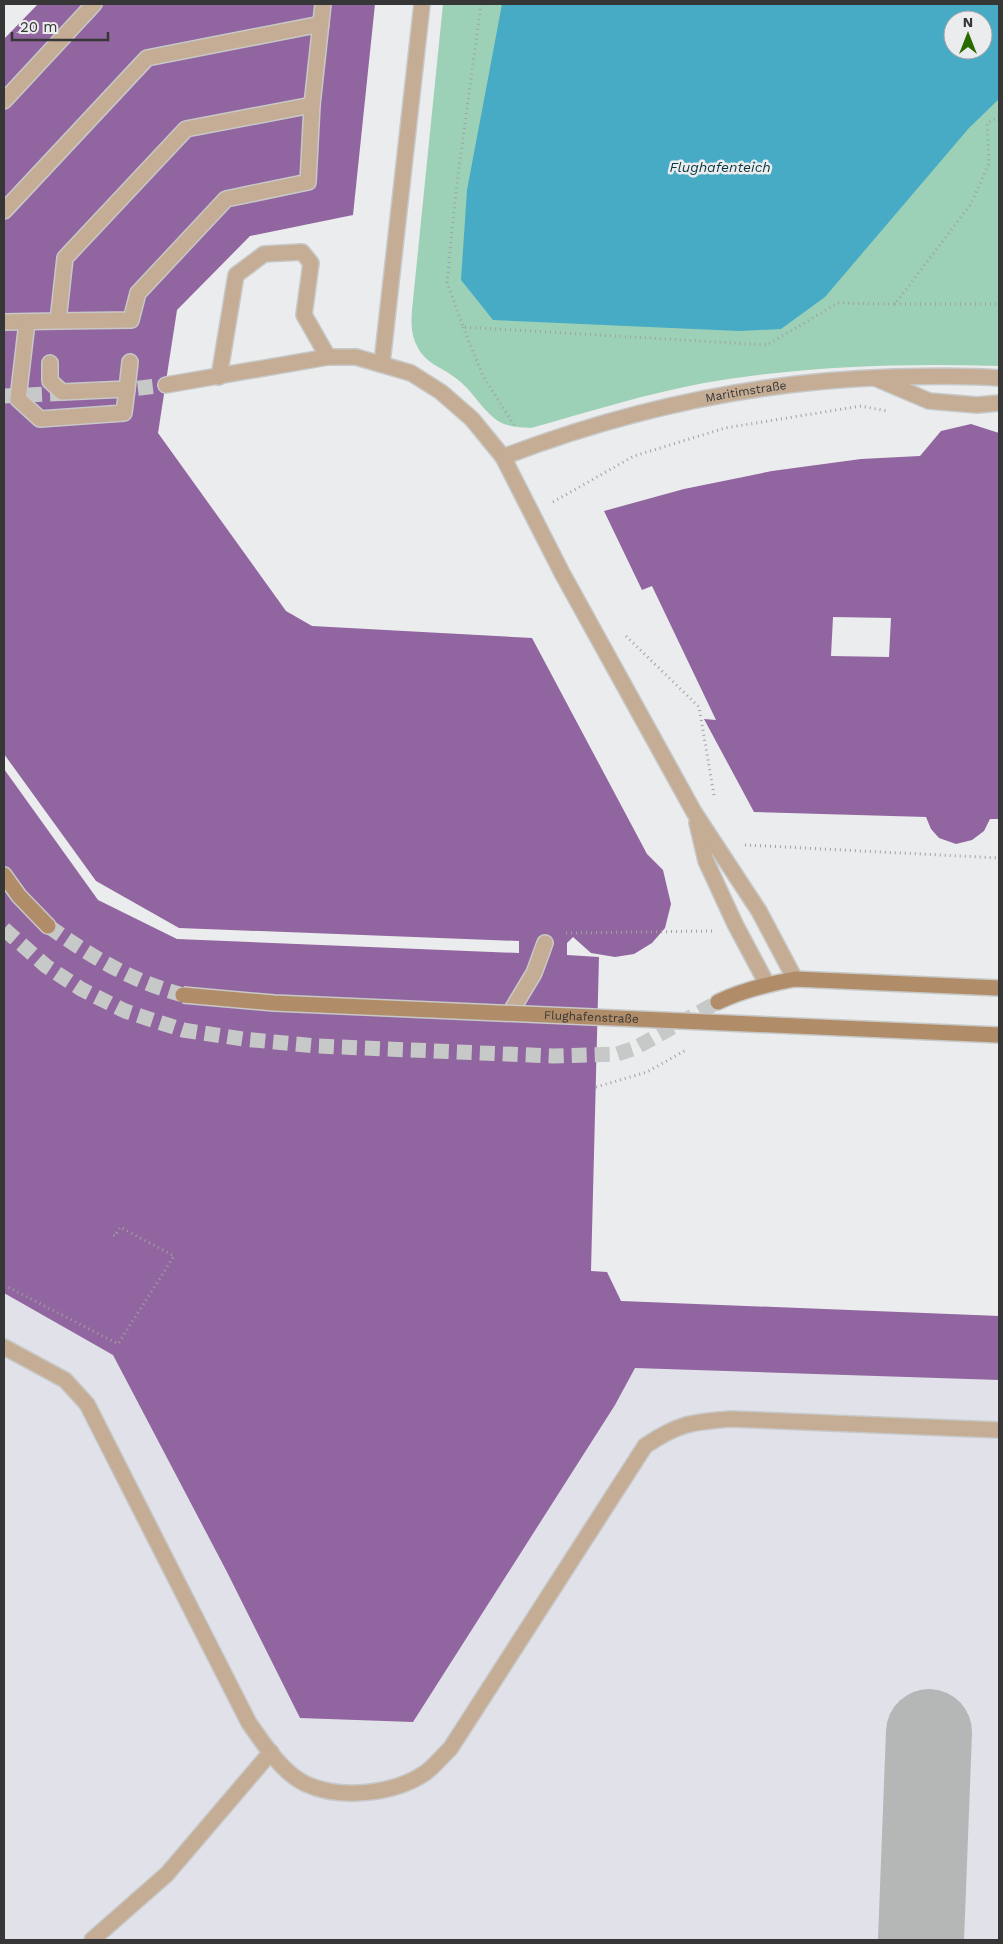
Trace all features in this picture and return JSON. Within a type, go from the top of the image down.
[{"type":"main road","points":[[4,875],[20,896],[48,926]]},
{"type":"main road","points":[[718,1002],[733,994],[767,984],[795,979],[999,988]]},
{"type":"main road","name":"Flughafenstraße","points":[[184,996],[274,1004],[510,1012],[999,1034]]},
{"type":"street","points":[[4,101],[94,4]]},
{"type":"street","points":[[4,322],[131,320],[138,293],[226,199],[308,182],[312,105],[323,4]]},
{"type":"street","points":[[382,363],[422,4]]},
{"type":"street","points":[[4,211],[147,58],[321,24]]},
{"type":"street","points":[[58,321],[65,258],[186,129],[312,105]]},
{"type":"street","points":[[219,377],[236,275],[264,254],[302,252],[311,263],[304,315],[328,357]]},
{"type":"street","points":[[27,322],[18,399],[40,419],[124,413],[130,362]]},
{"type":"street","points":[[166,385],[328,357],[356,357],[382,363],[411,373],[441,392],[472,419],[503,457],[562,573],[694,812],[759,911],[795,979]]},
{"type":"street","points":[[50,363],[50,381],[62,392],[127,389]]},
{"type":"street","name":"Maritimstraße","points":[[503,457],[528,447],[641,412],[702,398],[802,383],[875,378],[975,376],[999,378]]},
{"type":"street","points":[[875,378],[929,401],[977,405],[999,403]]},
{"type":"street","points":[[694,812],[706,861],[735,924],[767,984]]},
{"type":"street","points":[[510,1012],[534,973],[545,943]]},
{"type":"street","points":[[4,1347],[65,1380],[86,1404],[249,1723],[284,1767],[306,1784],[337,1792],[370,1792],[402,1784],[425,1773],[450,1749],[645,1446],[664,1433],[688,1423],[732,1419],[999,1430]]},
{"type":"street","points":[[92,1940],[167,1874],[271,1752]]},
{"type":"path","points":[[481,4],[456,191],[447,282],[463,328],[484,376],[528,447]]},
{"type":"path","points":[[895,304],[971,204],[989,163],[987,124],[999,117]]},
{"type":"path","points":[[463,328],[767,344],[838,303],[999,304]]},
{"type":"path","points":[[554,502],[634,456],[725,428],[861,406],[889,412]]},
{"type":"path","points":[[623,633],[699,707],[715,803]]},
{"type":"path","points":[[741,845],[999,858]]},
{"type":"path","points":[[564,933],[721,930]]},
{"type":"path","points":[[596,1087],[647,1072],[686,1050]]},
{"type":"path","points":[[4,1285],[118,1344],[174,1256],[120,1227],[115,1236],[110,1233]]},
{"type":"shaded area","points":[[4,1157],[19,1165],[591,1271],[607,1272],[621,1301],[999,1316],[999,1940],[4,1940]]},
{"type":"green space","name":"Flughafenteich","points":[[443,4],[999,4],[999,366],[851,367],[741,377],[660,392],[531,428],[507,425],[489,414],[462,383],[421,353],[414,339],[412,325]]},
{"type":"water","name":"Flughafenteich","points":[[502,4],[999,4],[999,99],[969,128],[825,297],[781,329],[739,331],[493,320],[461,280],[467,190]]},
{"type":"building","points":[[38,4],[375,4],[353,215],[250,236],[177,310],[158,433],[286,611],[312,626],[532,638],[647,854],[663,870],[671,904],[665,928],[652,943],[634,954],[615,957],[591,953],[573,937],[567,943],[567,955],[599,957],[591,1271],[607,1272],[621,1301],[999,1316],[999,1380],[635,1368],[615,1405],[413,1722],[300,1718],[227,1572],[113,1355],[4,1293],[4,769],[98,900],[177,939],[519,953],[519,941],[179,928],[96,881],[4,754],[4,39]]},
{"type":"building","points":[[971,424],[999,433],[999,819],[990,819],[984,831],[972,840],[956,844],[939,838],[931,829],[926,817],[754,812],[704,719],[716,720],[652,586],[642,590],[604,511],[684,489],[772,471],[861,459],[920,456],[941,431]],"holes":[[[833,617],[891,618],[889,657],[831,656]]]},
{"type":"taxiway","points":[[921,1940],[929,1732]]},
{"type":"tunnel","points":[[115,391],[166,385]]},
{"type":"tunnel","points":[[4,396],[72,393]]},
{"type":"tunnel","points":[[48,926],[112,967],[146,983],[183,995]]},
{"type":"tunnel","points":[[4,929],[46,966],[81,989],[125,1011],[183,1030],[243,1039],[317,1046],[553,1056],[617,1054],[635,1048],[718,1002]]}]
